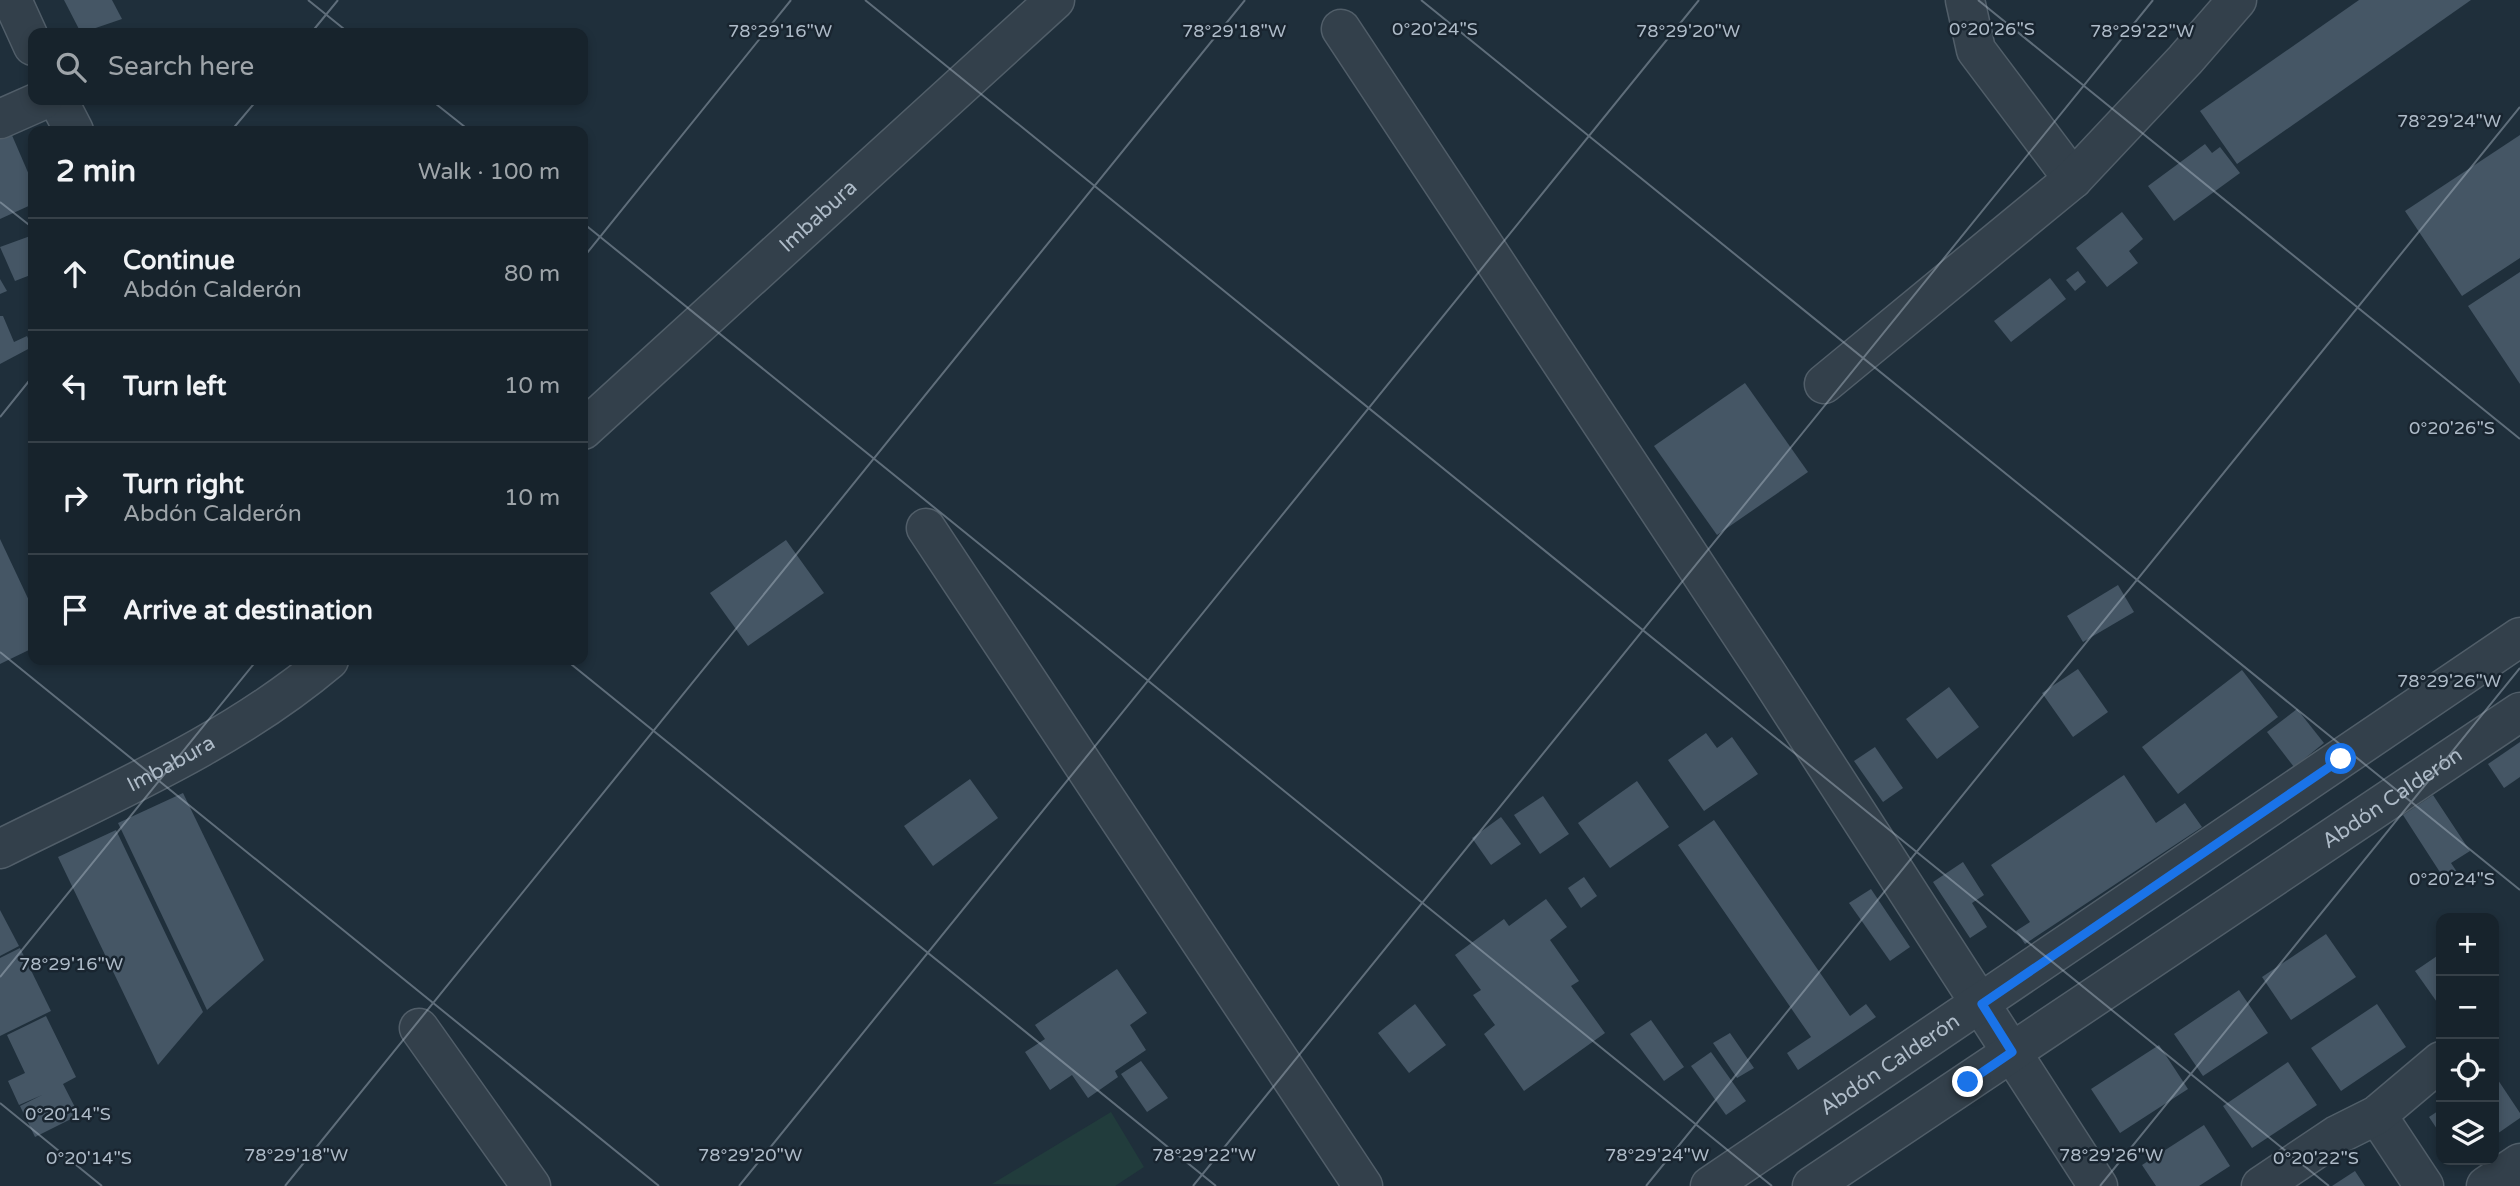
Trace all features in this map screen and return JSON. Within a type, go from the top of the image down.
[{"type":"street","points":[[12,0],[28,35]]},
{"type":"street","name":"Imbabura","points":[[588,425],[1055,0]]},
{"type":"street","points":[[1965,0],[1976,50],[2073,179]]},
{"type":"street","points":[[1824,384],[2073,179],[2185,61],[2237,0]]},
{"type":"street","points":[[1341,29],[1982,1004],[2098,1186]]},
{"type":"street","points":[[0,119],[32,105]]},
{"type":"street","points":[[61,105],[71,126]]},
{"type":"street","points":[[926,528],[1363,1186]]},
{"type":"street","name":"Abdón Calderón","points":[[1710,1186],[2520,637]]},
{"type":"street","name":"Imbabura","points":[[0,849],[216,741],[285,697],[323,665]]},
{"type":"street","name":"Abdón Calderón","points":[[1812,1186],[2520,712]]},
{"type":"street","points":[[419,1028],[531,1186]]},
{"type":"street","points":[[2261,1186],[2337,1135],[2377,1115],[2436,1065]]},
{"type":"street","points":[[2377,1115],[2424,1186]]},
{"type":"street","points":[[2486,1186],[2520,1163]]},
{"type":"green space","points":[[1111,1112],[1144,1167],[1115,1186],[992,1184]]},
{"type":"building","points":[[64,0],[112,0],[122,19],[96,28],[78,28]]},
{"type":"building","points":[[2359,0],[2471,0],[2237,164],[2200,111]]},
{"type":"building","points":[[11,133],[28,172],[28,206],[0,219],[0,138]]},
{"type":"building","points":[[2520,135],[2520,258],[2462,296],[2405,211]]},
{"type":"building","points":[[2205,144],[2212,153],[2220,147],[2240,173],[2174,221],[2148,186]]},
{"type":"building","points":[[2122,212],[2143,239],[2129,251],[2138,263],[2107,287],[2076,248]]},
{"type":"building","points":[[28,237],[28,276],[15,281],[0,247]]},
{"type":"building","points":[[2078,271],[2086,282],[2075,291],[2066,280]]},
{"type":"building","points":[[2520,272],[2520,384],[2468,306]]},
{"type":"building","points":[[2050,278],[2066,299],[2011,342],[1994,321]]},
{"type":"building","points":[[0,279],[7,291],[0,294]]},
{"type":"building","points":[[0,316],[3,316],[14,342],[27,336],[28,349],[0,364]]},
{"type":"building","points":[[1745,383],[1808,472],[1717,535],[1654,446]]},
{"type":"building","points":[[0,539],[28,598],[28,650],[0,664]]},
{"type":"building","points":[[786,540],[824,593],[748,646],[710,593]]},
{"type":"building","points":[[2118,585],[2134,612],[2083,642],[2067,616]]},
{"type":"building","points":[[2078,669],[2108,712],[2073,737],[2042,693]]},
{"type":"building","points":[[2242,670],[2278,717],[2178,794],[2142,747]]},
{"type":"building","points":[[1949,687],[1979,727],[1937,759],[1906,719]]},
{"type":"building","points":[[2297,709],[2324,743],[2294,767],[2267,732]]},
{"type":"building","points":[[1706,733],[1717,748],[1732,737],[1758,774],[1704,811],[1668,760]]},
{"type":"building","points":[[2520,742],[2520,777],[2504,788],[2488,764]]},
{"type":"building","points":[[1875,747],[1903,788],[1883,802],[1854,761]]},
{"type":"building","points":[[2124,775],[2156,823],[2185,803],[2202,827],[2025,944],[2016,931],[2030,922],[1991,865]]},
{"type":"building","points":[[970,779],[998,818],[933,866],[904,826]]},
{"type":"building","points":[[1637,781],[1669,827],[1610,868],[1578,823]]},
{"type":"building","points":[[183,793],[264,960],[207,1010],[118,823]]},
{"type":"building","points":[[2433,795],[2470,851],[2451,863],[2457,872],[2445,880],[2403,815]]},
{"type":"building","points":[[1543,796],[1569,834],[1540,854],[1514,815]]},
{"type":"building","points":[[1501,817],[1521,844],[1491,865],[1472,838]]},
{"type":"building","points":[[1714,820],[1850,1016],[1866,1004],[1876,1017],[1798,1070],[1787,1053],[1811,1037],[1678,845]]},
{"type":"building","points":[[116,830],[203,1012],[158,1065],[58,857]]},
{"type":"building","points":[[1963,862],[1984,895],[1972,903],[1987,927],[1970,938],[1933,882]]},
{"type":"building","points":[[1584,877],[1597,896],[1581,908],[1568,888]]},
{"type":"building","points":[[1871,889],[1910,947],[1890,961],[1849,903]]},
{"type":"building","points":[[1546,899],[1567,927],[1550,940],[1579,981],[1571,986],[1605,1033],[1524,1091],[1484,1034],[1495,1025],[1473,995],[1481,990],[1455,955],[1504,919],[1509,926]]},
{"type":"building","points":[[0,910],[19,946],[0,956]]},
{"type":"building","points":[[2326,934],[2356,977],[2291,1020],[2262,977]]},
{"type":"building","points":[[20,948],[51,1011],[0,1036],[0,958]]},
{"type":"building","points":[[2436,957],[2436,1001],[2415,971]]},
{"type":"building","points":[[1117,969],[1147,1013],[1130,1025],[1146,1050],[1115,1071],[1118,1077],[1088,1098],[1072,1075],[1050,1090],[1025,1052],[1045,1039],[1035,1025]]},
{"type":"building","points":[[2239,990],[2268,1033],[2203,1076],[2174,1034]]},
{"type":"building","points":[[1415,1004],[1446,1045],[1409,1073],[1378,1033]]},
{"type":"building","points":[[2377,1004],[2406,1047],[2341,1091],[2311,1048]]},
{"type":"building","points":[[46,1016],[76,1077],[63,1084],[79,1115],[35,1137],[20,1106],[42,1095],[19,1105],[8,1081],[25,1073],[7,1035]]},
{"type":"building","points":[[1651,1020],[1684,1067],[1664,1081],[1630,1034]]},
{"type":"building","points":[[1730,1033],[1754,1068],[1737,1078],[1713,1043]]},
{"type":"building","points":[[2159,1045],[2188,1089],[2120,1133],[2091,1089]]},
{"type":"building","points":[[1711,1052],[1746,1101],[1726,1115],[1691,1066]]},
{"type":"building","points":[[1141,1061],[1168,1098],[1147,1112],[1121,1074]]},
{"type":"building","points":[[2288,1062],[2317,1105],[2252,1148],[2223,1106]]},
{"type":"building","points":[[2499,1082],[2520,1113],[2520,1118],[2499,1133]]},
{"type":"building","points":[[2436,1112],[2436,1128],[2429,1117]]},
{"type":"building","points":[[2204,1125],[2230,1166],[2199,1186],[2156,1186],[2142,1165]]},
{"type":"building","points":[[2355,1171],[2365,1186],[2332,1186]]},
{"type":"route","points":[[1968,1082],[2012,1052],[1982,1004],[2341,759]]}]
